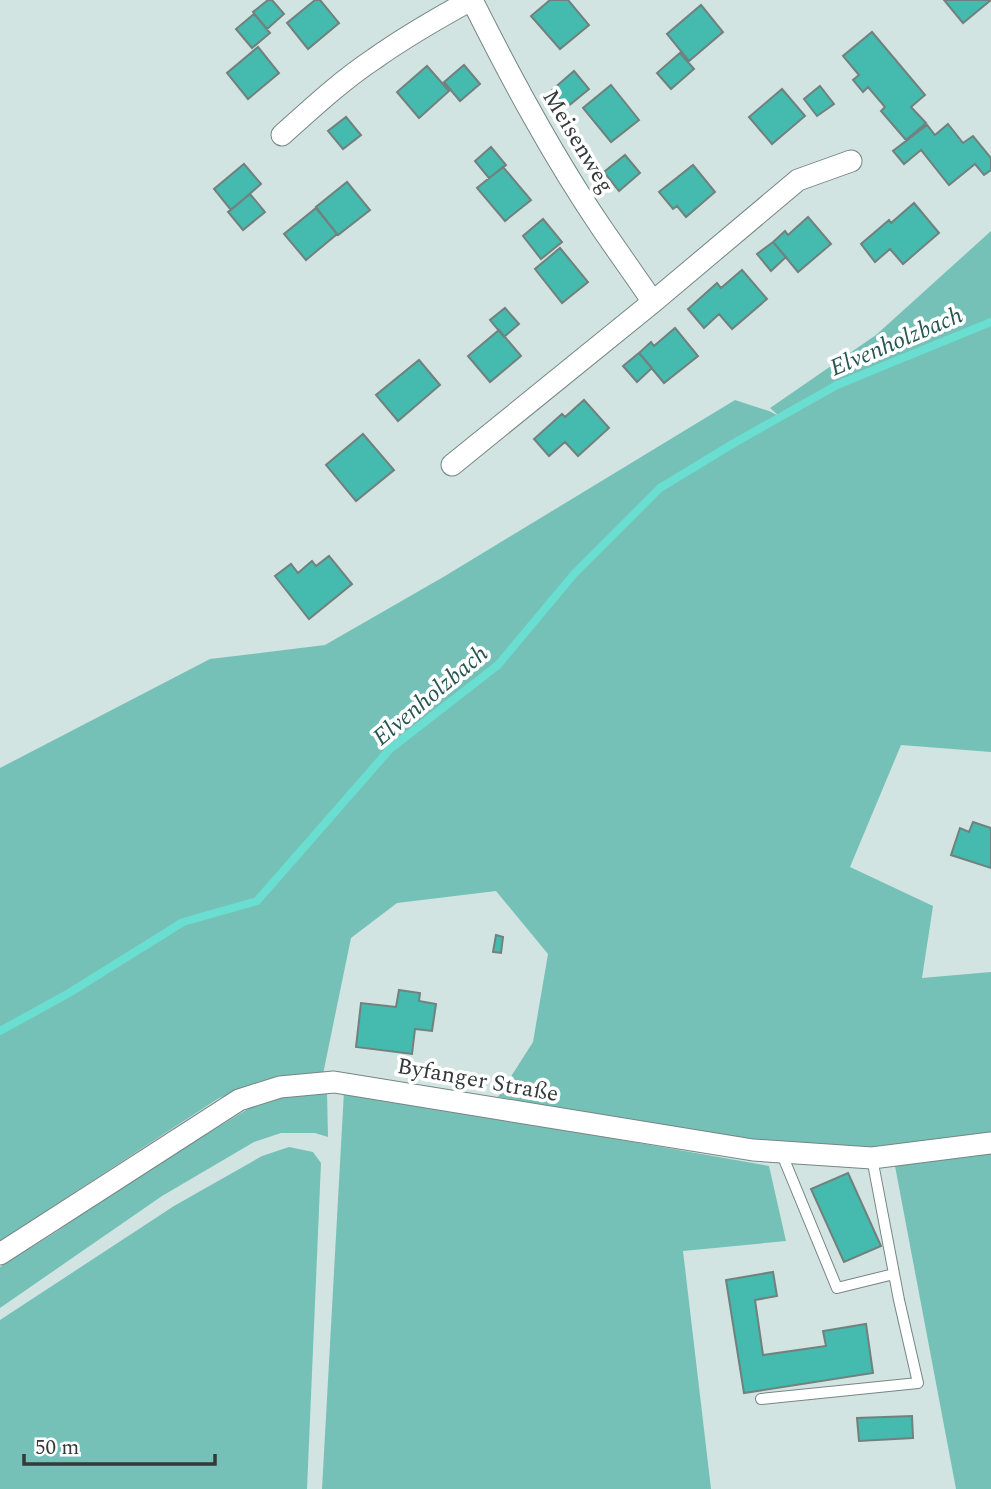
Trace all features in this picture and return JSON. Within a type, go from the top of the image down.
[{"type":"street","name":"Meisenweg","points":[[282,135],[373,59],[471,0],[511,79],[552,149],[600,226],[653,302]]},
{"type":"street","points":[[452,465],[799,180],[851,161]]},
{"type":"street","name":"Byfanger Straße","points":[[0,1254],[239,1100],[280,1087],[334,1082],[752,1150],[872,1158],[991,1143]]},
{"type":"lane","points":[[781,1152],[837,1288],[894,1274]]},
{"type":"lane","points":[[761,1399],[918,1383],[872,1158]]},
{"type":"shaded area","points":[[991,231],[991,752],[901,745],[850,867],[933,906],[922,978],[991,972],[991,1137],[888,1147],[792,1148],[498,1097],[533,1042],[548,954],[496,891],[397,903],[351,938],[323,1074],[268,1079],[219,1098],[0,1241],[0,768],[210,659],[325,645],[445,576],[735,400],[779,416],[770,408],[876,335]]},
{"type":"shaded area","points":[[344,1091],[769,1166],[786,1241],[683,1251],[711,1489],[322,1489]]},
{"type":"shaded area","points":[[327,1092],[328,1137],[315,1133],[281,1133],[254,1142],[162,1196],[0,1308],[0,1267],[133,1179],[251,1107],[288,1096]]},
{"type":"shaded area","points":[[289,1147],[313,1152],[321,1163],[307,1489],[0,1489],[0,1320],[174,1206],[262,1156]]},
{"type":"shaded area","points":[[991,1151],[991,1489],[956,1489],[895,1166]]},
{"type":"building","points":[[268,0],[272,0],[284,14],[267,29],[253,12]]},
{"type":"building","points":[[315,0],[320,0],[339,23],[308,49],[287,23]]},
{"type":"building","points":[[550,0],[568,0],[589,25],[560,49],[531,16]]},
{"type":"building","points":[[944,0],[991,0],[963,23]]},
{"type":"building","points":[[701,5],[723,32],[689,61],[667,34]]},
{"type":"building","points":[[254,14],[270,33],[252,48],[236,29]]},
{"type":"building","points":[[872,32],[925,95],[911,107],[926,123],[906,140],[881,111],[885,107],[868,87],[863,92],[853,80],[859,75],[843,56]]},
{"type":"building","points":[[258,47],[279,73],[248,99],[227,73]]},
{"type":"building","points":[[680,53],[694,69],[671,89],[657,73]]},
{"type":"building","points":[[464,65],[480,84],[460,101],[444,82]]},
{"type":"building","points":[[427,66],[449,91],[419,118],[397,92]]},
{"type":"building","points":[[574,71],[589,89],[567,107],[552,90]]},
{"type":"building","points":[[611,85],[639,120],[611,142],[583,108]]},
{"type":"building","points":[[820,86],[834,104],[817,116],[804,99]]},
{"type":"building","points":[[782,89],[805,116],[772,144],[749,117]]},
{"type":"building","points":[[346,117],[361,135],[343,149],[328,131]]},
{"type":"building","points":[[948,124],[963,143],[973,136],[991,158],[991,170],[984,175],[975,164],[949,185],[921,150],[904,164],[893,151],[927,125],[935,135]]},
{"type":"building","points":[[491,147],[506,165],[489,178],[475,161]]},
{"type":"building","points":[[625,155],[640,173],[619,191],[604,172]]},
{"type":"building","points":[[244,164],[261,184],[231,210],[214,189]]},
{"type":"building","points":[[693,165],[715,192],[686,217],[677,206],[673,209],[659,192]]},
{"type":"building","points":[[503,167],[531,200],[505,221],[477,188]]},
{"type":"building","points":[[347,182],[370,210],[338,235],[316,207]]},
{"type":"building","points":[[250,194],[265,212],[243,230],[228,212]]},
{"type":"building","points":[[914,203],[939,233],[903,264],[890,249],[875,262],[861,244]]},
{"type":"building","points":[[316,208],[337,234],[306,260],[284,234]]},
{"type":"building","points":[[808,217],[831,244],[798,272],[773,242],[785,231],[788,235]]},
{"type":"building","points":[[543,219],[562,242],[541,259],[523,236]]},
{"type":"building","points":[[773,242],[786,257],[771,271],[757,254]]},
{"type":"building","points":[[560,248],[588,282],[562,303],[535,269]]},
{"type":"building","points":[[742,270],[767,299],[732,329],[719,314],[704,328],[688,309],[717,283],[721,288]]},
{"type":"building","points":[[505,308],[519,324],[504,337],[490,320]]},
{"type":"building","points":[[675,328],[698,356],[664,383],[639,353],[651,342],[654,346]]},
{"type":"building","points":[[499,330],[521,356],[490,382],[468,356]]},
{"type":"building","points":[[639,353],[652,368],[637,382],[623,366]]},
{"type":"building","points":[[419,360],[440,385],[398,421],[376,395]]},
{"type":"building","points":[[584,400],[609,428],[578,456],[565,442],[549,456],[534,439],[562,414],[565,417]]},
{"type":"building","points":[[363,434],[394,470],[356,501],[326,465]]},
{"type":"building","points":[[329,556],[352,584],[309,619],[275,576],[291,564],[298,573],[312,561],[316,566]]},
{"type":"building","points":[[973,822],[991,828],[991,868],[951,855],[960,828],[969,832]]},
{"type":"building","points":[[496,935],[503,937],[501,953],[493,952]]},
{"type":"building","points":[[399,990],[420,993],[419,1001],[436,1004],[432,1031],[415,1029],[412,1054],[356,1047],[361,1003],[396,1007]]},
{"type":"building","points":[[848,1173],[881,1246],[844,1262],[811,1189]]},
{"type":"building","points":[[773,1272],[777,1296],[755,1300],[763,1355],[826,1346],[823,1331],[866,1324],[873,1373],[744,1393],[726,1280]]},
{"type":"building","points":[[912,1416],[913,1438],[859,1441],[857,1418]]},
{"type":"waterway","name":"Elvenholzbach","points":[[0,1031],[69,993],[183,922],[257,901],[390,749],[498,665],[574,574],[660,488],[837,385],[991,322]]}]
